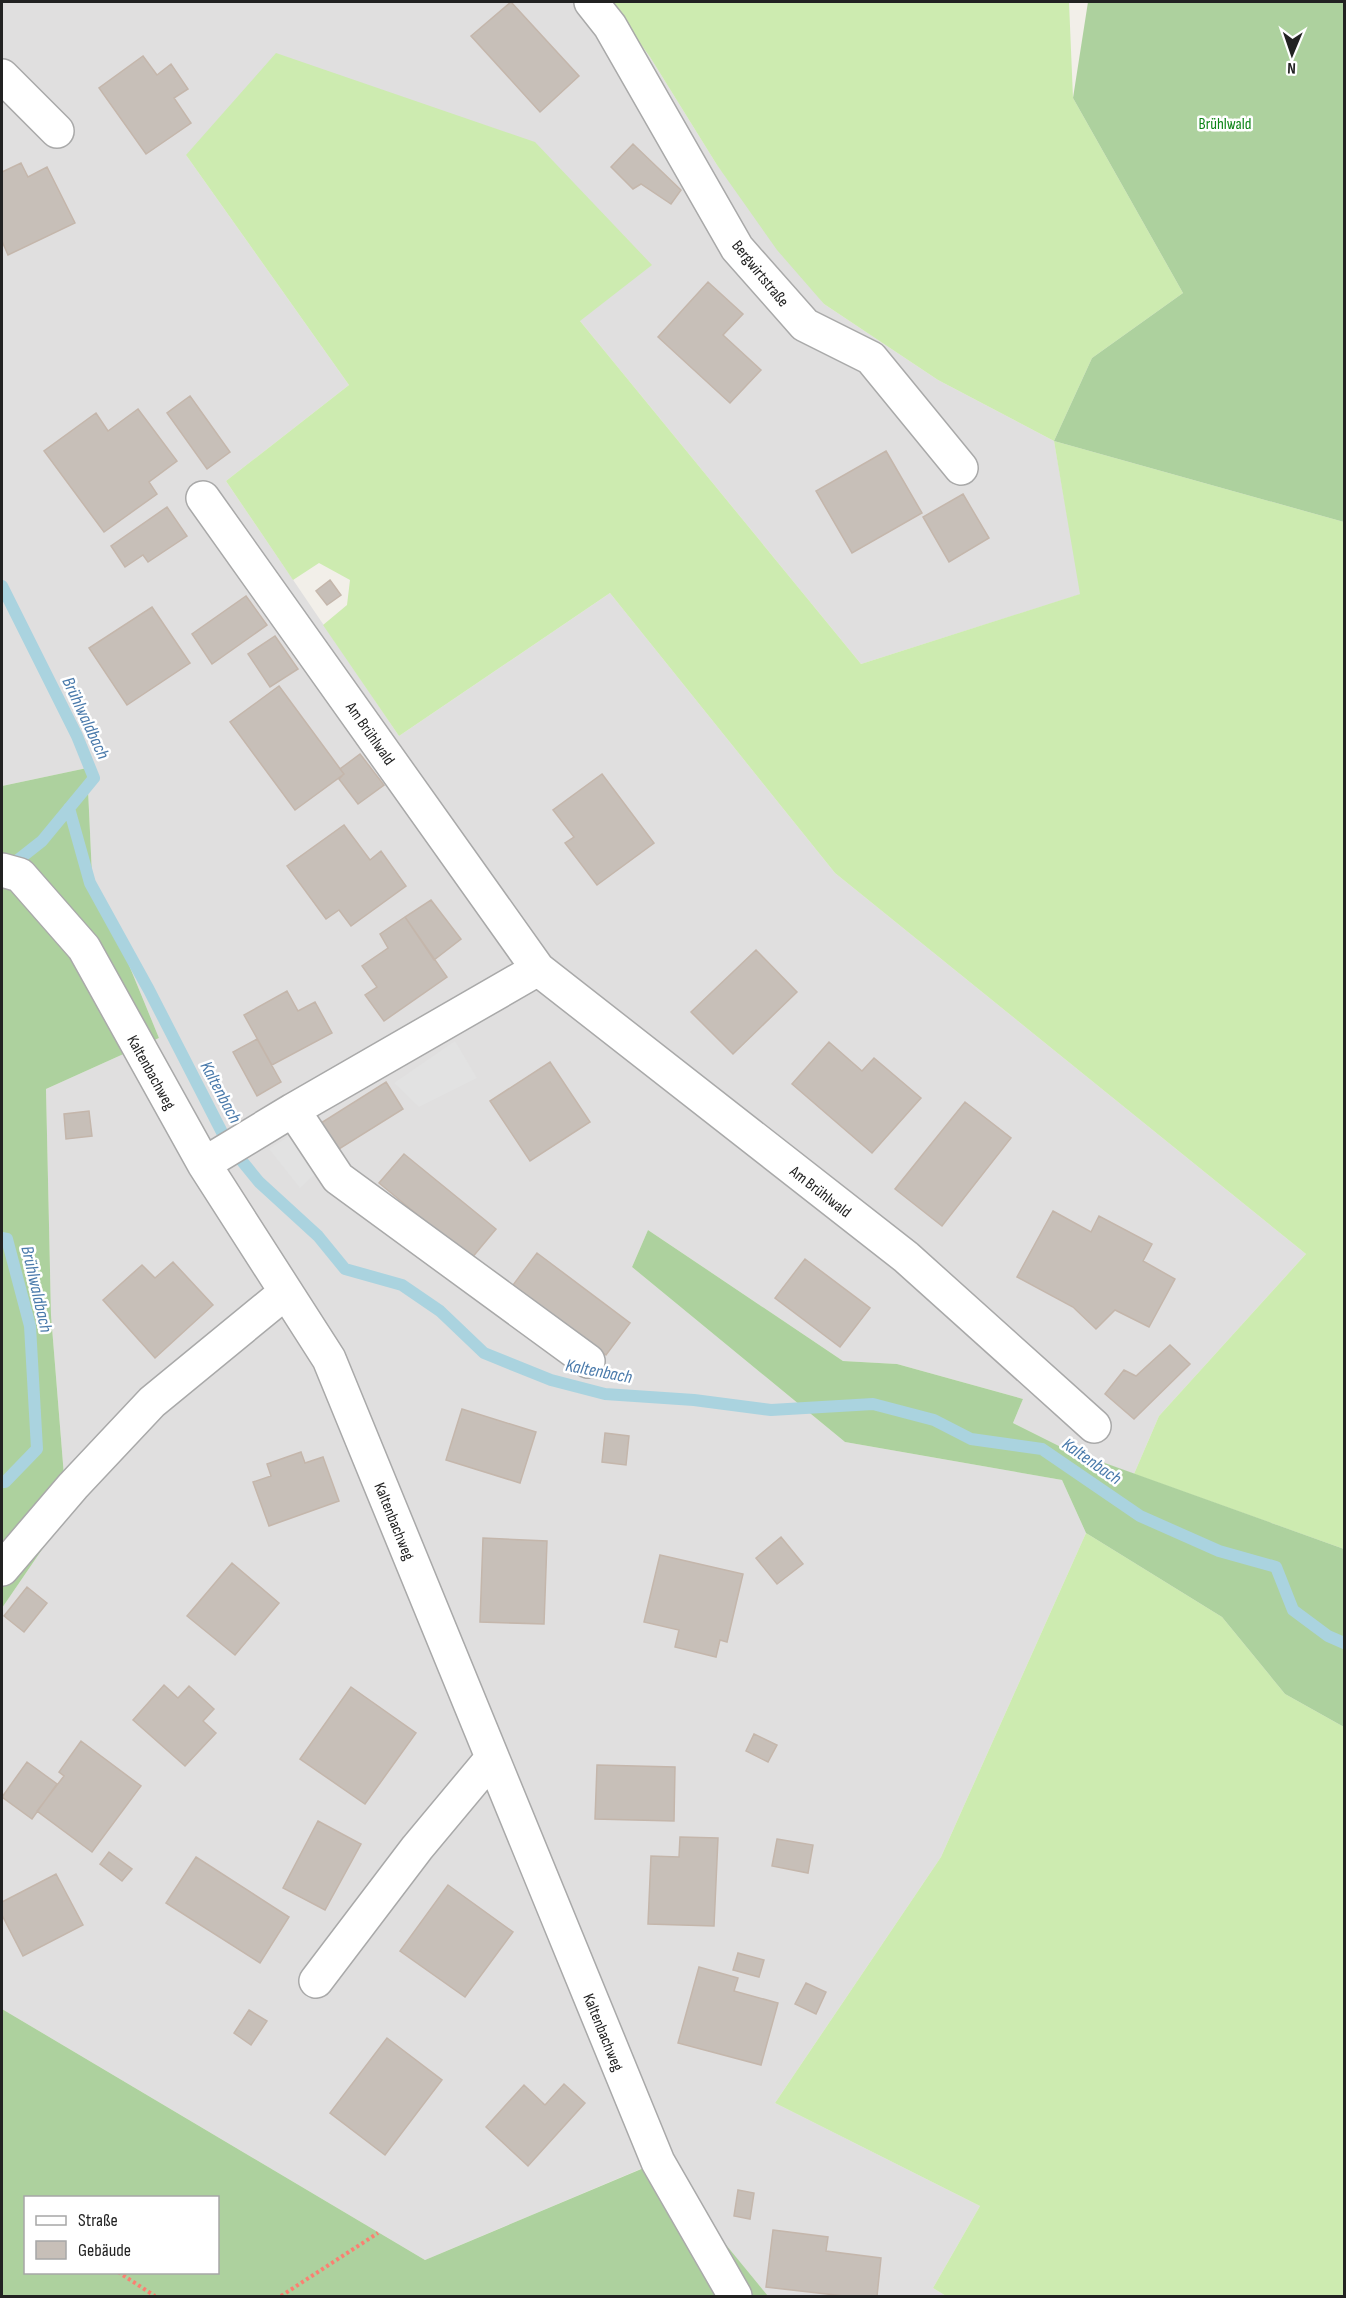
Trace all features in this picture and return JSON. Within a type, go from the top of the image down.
[{"type":"street","name":"Bergwirtstraße","points":[[591,2],[610,26],[737,248],[805,326],[871,358],[961,468]]},
{"type":"street","points":[[2,76],[57,131]]},
{"type":"street","name":"Am Brühlwald","points":[[203,498],[538,969],[906,1257],[1094,1426]]},
{"type":"street","name":"Kaltenbachweg","points":[[11,872],[84,948],[204,1164],[329,1359],[658,2162],[735,2296]]},
{"type":"street","points":[[204,1164],[538,969]]},
{"type":"street","points":[[293,1110],[338,1178],[588,1361]]},
{"type":"street","points":[[2,1569],[81,1477],[152,1402],[286,1292]]},
{"type":"street","points":[[316,1981],[417,1848],[492,1758]]},
{"type":"path","points":[[280,2296],[378,2233]]},
{"type":"path","points":[[121,2274],[155,2296]]},
{"type":"shaded area","points":[[2,2],[610,2],[650,57],[717,165],[824,304],[938,380],[1054,441],[1081,594],[861,664],[580,321],[186,155],[349,385],[226,481],[399,736],[610,593],[835,873],[1306,1254],[1159,1416],[1134,1474],[1063,1448],[1013,1423],[1023,1399],[897,1364],[843,1361],[648,1230],[632,1267],[845,1442],[1062,1480],[1086,1533],[941,1857],[775,2103],[980,2206],[933,2288],[946,2296],[768,2296],[657,2162],[425,2260],[2,2009],[2,1608],[67,1513],[51,1315],[46,1089],[159,1038],[92,875],[87,768],[2,786]]},
{"type":"shaded area","points":[[455,1041],[477,1078],[419,1107],[394,1083]]},
{"type":"shaded area","points":[[302,1128],[325,1165],[300,1188],[269,1149]]},
{"type":"green space","points":[[610,2],[1069,2],[1073,98],[1183,293],[1092,358],[1054,441],[938,380],[824,304],[777,250],[717,165],[650,57]]},
{"type":"green space","name":"Brühlwald","points":[[1088,2],[1344,2],[1344,522],[1054,441],[1092,358],[1183,293],[1073,98]]},
{"type":"green space","points":[[276,53],[535,142],[652,265],[580,321],[861,664],[1080,594],[1054,441],[1344,522],[1344,1549],[1134,1474],[1159,1416],[1306,1254],[835,873],[610,593],[399,736],[323,625],[347,605],[350,580],[319,563],[293,580],[226,481],[349,385],[186,155]]},
{"type":"green space","points":[[87,768],[92,875],[159,1038],[46,1089],[51,1315],[67,1513],[2,1608],[2,786]]},
{"type":"green space","points":[[648,1230],[843,1361],[897,1364],[1023,1399],[1013,1423],[1063,1448],[1344,1549],[1344,1727],[1285,1694],[1222,1617],[1086,1533],[1062,1480],[845,1442],[632,1267]]},
{"type":"green space","points":[[1086,1533],[1222,1617],[1285,1694],[1344,1727],[1344,2296],[946,2296],[933,2288],[980,2206],[775,2103],[941,1857]]},
{"type":"green space","points":[[2,2009],[425,2260],[658,2162],[768,2296],[2,2296]]},
{"type":"building","points":[[511,2],[579,76],[540,112],[471,36]]},
{"type":"building","points":[[143,56],[157,75],[171,64],[188,89],[174,98],[191,123],[146,154],[99,88]]},
{"type":"building","points":[[633,144],[681,190],[671,204],[641,184],[633,189],[611,167]]},
{"type":"building","points":[[21,163],[28,177],[47,167],[75,223],[8,255],[2,241],[2,172]]},
{"type":"building","points":[[708,282],[743,314],[723,335],[761,370],[730,403],[658,337]]},
{"type":"building","points":[[190,396],[230,452],[207,469],[167,413]]},
{"type":"building","points":[[138,409],[177,461],[149,482],[157,494],[104,532],[44,451],[96,413],[108,431]]},
{"type":"building","points":[[886,451],[922,513],[852,553],[816,491]]},
{"type":"building","points":[[963,494],[989,538],[949,562],[923,517]]},
{"type":"building","points":[[167,507],[187,536],[148,562],[143,555],[125,567],[111,546]]},
{"type":"building","points":[[330,580],[341,595],[327,605],[316,591]]},
{"type":"building","points":[[246,596],[267,625],[212,664],[192,634]]},
{"type":"building","points":[[152,607],[190,663],[127,705],[89,648]]},
{"type":"building","points":[[275,636],[298,669],[270,687],[248,654]]},
{"type":"building","points":[[279,686],[344,774],[295,810],[230,722]]},
{"type":"building","points":[[360,754],[384,785],[358,804],[339,779],[344,774],[340,769]]},
{"type":"building","points":[[602,774],[654,843],[597,885],[565,843],[574,837],[553,810]]},
{"type":"building","points":[[344,825],[370,860],[381,851],[406,886],[351,926],[339,910],[326,919],[287,866]]},
{"type":"building","points":[[431,900],[461,939],[434,960],[405,917]]},
{"type":"building","points":[[405,917],[447,977],[384,1021],[365,995],[377,987],[362,966],[388,948],[380,934]]},
{"type":"building","points":[[756,950],[797,992],[733,1054],[691,1012]]},
{"type":"building","points":[[287,991],[298,1011],[315,1002],[332,1033],[272,1065],[244,1015]]},
{"type":"building","points":[[257,1039],[281,1082],[257,1096],[233,1052]]},
{"type":"building","points":[[829,1042],[862,1071],[874,1058],[921,1098],[872,1153],[792,1084]]},
{"type":"building","points":[[550,1062],[590,1122],[530,1161],[490,1101]]},
{"type":"building","points":[[386,1082],[403,1109],[339,1149],[321,1123]]},
{"type":"building","points":[[965,1102],[1011,1138],[942,1226],[895,1189]]},
{"type":"building","points":[[89,1111],[92,1136],[66,1139],[64,1114]]},
{"type":"building","points":[[404,1154],[496,1229],[471,1259],[379,1183]]},
{"type":"building","points":[[1053,1211],[1091,1232],[1099,1216],[1152,1244],[1143,1261],[1175,1279],[1149,1327],[1115,1310],[1096,1329],[1073,1307],[1017,1277]]},
{"type":"building","points":[[537,1253],[630,1323],[606,1355],[513,1285]]},
{"type":"building","points":[[805,1259],[870,1308],[840,1347],[775,1298]]},
{"type":"building","points":[[173,1262],[213,1305],[155,1358],[103,1300],[142,1265],[155,1278]]},
{"type":"building","points":[[1170,1345],[1190,1364],[1134,1419],[1105,1394],[1124,1370],[1136,1376]]},
{"type":"building","points":[[462,1409],[536,1432],[520,1483],[446,1460]]},
{"type":"building","points":[[605,1433],[629,1436],[626,1465],[602,1462]]},
{"type":"building","points":[[301,1452],[305,1463],[323,1457],[339,1501],[269,1526],[253,1482],[271,1476],[267,1464]]},
{"type":"building","points":[[781,1537],[803,1564],[777,1584],[756,1558]]},
{"type":"building","points":[[483,1538],[547,1541],[544,1624],[480,1622]]},
{"type":"building","points":[[660,1555],[743,1574],[727,1642],[720,1640],[716,1657],[675,1647],[679,1630],[644,1622]]},
{"type":"building","points":[[232,1563],[279,1603],[235,1655],[187,1616]]},
{"type":"building","points":[[27,1587],[47,1603],[24,1632],[4,1616]]},
{"type":"building","points":[[164,1685],[178,1698],[189,1686],[214,1709],[203,1721],[216,1733],[185,1766],[133,1720]]},
{"type":"building","points":[[351,1687],[416,1733],[365,1804],[300,1759]]},
{"type":"building","points":[[754,1734],[777,1745],[768,1762],[746,1751]]},
{"type":"building","points":[[81,1741],[141,1786],[92,1852],[37,1811],[64,1776],[59,1772]]},
{"type":"building","points":[[27,1762],[57,1784],[32,1819],[2,1797]]},
{"type":"building","points":[[597,1765],[675,1767],[674,1821],[595,1819]]},
{"type":"building","points":[[318,1821],[361,1844],[325,1910],[283,1888]]},
{"type":"building","points":[[680,1837],[718,1838],[714,1926],[648,1924],[651,1856],[679,1857]]},
{"type":"building","points":[[777,1839],[813,1845],[808,1873],[772,1866]]},
{"type":"building","points":[[109,1852],[132,1869],[122,1881],[100,1864]]},
{"type":"building","points":[[196,1857],[289,1917],[260,1963],[166,1903]]},
{"type":"building","points":[[56,1874],[83,1925],[23,1956],[2,1915],[2,1902]]},
{"type":"building","points":[[448,1885],[513,1932],[465,1997],[400,1951]]},
{"type":"building","points":[[738,1953],[764,1960],[759,1977],[733,1970]]},
{"type":"building","points":[[699,1967],[738,1978],[734,1991],[778,2003],[761,2065],[678,2043]]},
{"type":"building","points":[[806,1983],[826,1992],[816,2014],[795,2004]]},
{"type":"building","points":[[249,2010],[267,2021],[251,2045],[234,2033]]},
{"type":"building","points":[[387,2038],[442,2080],[385,2155],[330,2113]]},
{"type":"building","points":[[564,2084],[585,2103],[528,2166],[486,2127],[524,2085],[545,2105]]},
{"type":"building","points":[[738,2190],[754,2193],[750,2219],[734,2216]]},
{"type":"building","points":[[773,2230],[828,2237],[826,2251],[881,2258],[877,2296],[844,2296],[766,2287]]},
{"type":"waterway","name":"Brühlwaldbach","points":[[2,586],[77,736],[94,778],[42,841],[9,867]]},
{"type":"waterway","name":"Kaltenbach","points":[[69,808],[90,883],[149,990],[228,1144],[259,1182],[318,1236],[345,1269],[402,1285],[440,1311],[484,1353],[551,1380],[605,1394],[694,1400],[771,1410],[873,1404],[934,1420],[971,1439],[1042,1449],[1140,1516],[1219,1551],[1276,1567],[1293,1610],[1328,1636],[1344,1643]]},
{"type":"waterway","name":"Brühlwaldbach","points":[[2,1238],[7,1239],[30,1326],[37,1449],[5,1482],[2,1482]]}]
